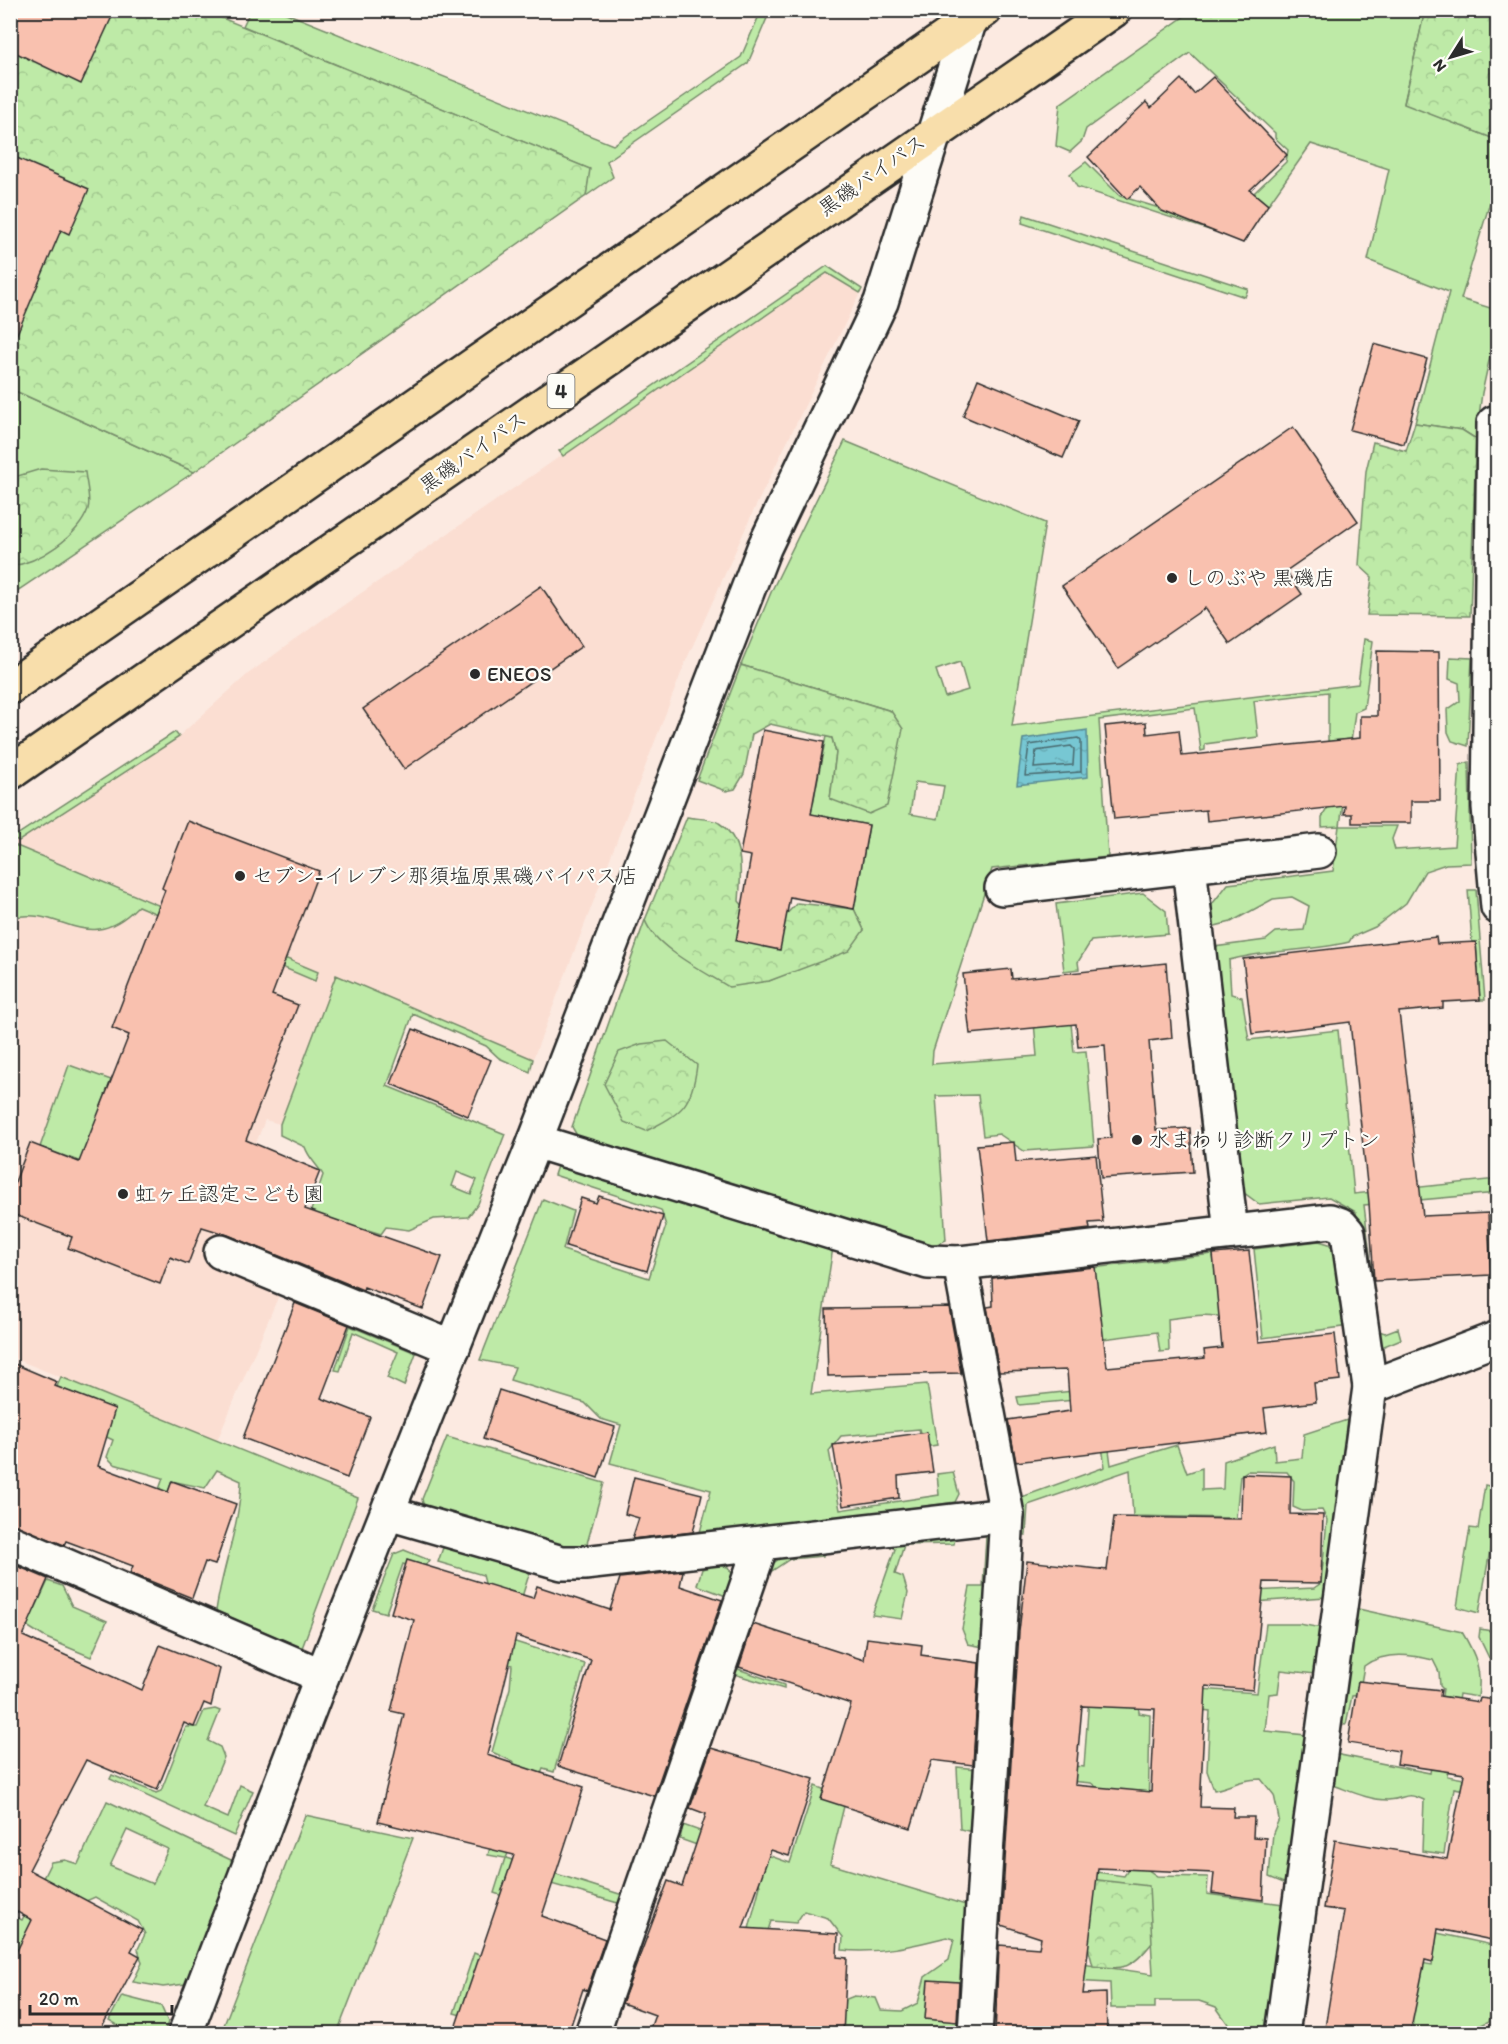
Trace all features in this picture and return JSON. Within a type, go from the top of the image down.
[{"type":"highway","name":"黒磯バイパス","points":[[10,773],[1114,10]]},
{"type":"highway","points":[[10,687],[976,14]]},
{"type":"street","points":[[185,2034],[322,1676],[536,1141],[764,548],[881,302],[976,14]]},
{"type":"street","points":[[1494,423],[1488,807],[1497,907]]},
{"type":"street","points":[[1002,888],[1319,851]]},
{"type":"street","points":[[1189,866],[1231,1232]]},
{"type":"street","points":[[536,1141],[928,1262],[960,1263],[1330,1221],[1341,1225],[1348,1233],[1370,1387],[1282,2034]]},
{"type":"street","points":[[221,1252],[453,1348]]},
{"type":"street","points":[[960,1263],[1007,1515],[975,2034]]},
{"type":"street","points":[[1370,1387],[1497,1338]]},
{"type":"street","points":[[388,1513],[562,1563],[584,1563],[760,1545],[1007,1515]]},
{"type":"street","points":[[10,1542],[322,1676]]},
{"type":"street","points":[[592,2034],[760,1545]]},
{"type":"shaded area","points":[[827,273],[860,293],[752,514],[685,663],[533,1059],[336,976],[280,1124],[265,1120],[209,1263],[279,1295],[217,1441],[11,1357],[10,840],[19,840],[178,737],[248,674],[322,620]]},
{"type":"green space","points":[[1218,10],[1425,11],[1404,103],[1497,140],[1497,192],[1491,199],[1461,299],[1497,310],[1497,324],[1482,393],[1476,439],[1462,430],[1415,423],[1449,292],[1368,260],[1389,169],[1311,144],[1268,205],[1254,193],[1286,162],[1288,150],[1275,138],[1275,133],[1190,53],[1086,129],[1082,141],[1070,152],[1056,146],[1060,104],[1192,11],[1210,11],[1213,14]]},
{"type":"green space","points":[[1425,10],[1497,11],[1497,140],[1404,104]]},
{"type":"green space","points":[[11,11],[205,11],[590,169],[586,196],[194,472],[11,389]]},
{"type":"green space","points":[[250,11],[281,11],[613,145],[741,57],[761,11],[770,11],[748,63],[607,161],[613,177],[586,196],[589,169],[243,26]]},
{"type":"green space","points":[[1086,162],[1120,196],[1218,226],[1212,231],[1077,187],[1070,174]]},
{"type":"green space","points":[[1024,215],[1248,289],[1245,297],[1022,223]]},
{"type":"green space","points":[[827,266],[862,289],[860,293],[827,273],[563,456],[559,451]]},
{"type":"green space","points":[[11,389],[194,472],[11,595]]},
{"type":"green space","points":[[1415,423],[1462,430],[1476,439],[1470,616],[1367,615],[1372,577],[1359,565],[1366,471],[1373,442],[1406,451]]},
{"type":"green space","points":[[845,441],[1045,523],[1012,726],[1358,684],[1364,639],[1373,641],[1364,708],[1355,712],[1340,826],[1397,826],[1392,839],[1395,850],[1454,846],[1460,765],[1469,762],[1471,863],[1446,864],[1425,871],[1406,903],[1375,927],[1352,937],[1349,942],[1229,960],[1231,994],[1242,997],[1249,1040],[1338,1030],[1354,1194],[1497,1179],[1497,1193],[1364,1205],[1379,1331],[1385,1333],[1398,1328],[1401,1339],[1382,1347],[1372,1339],[1356,1212],[1329,1197],[1259,1204],[1243,1192],[1214,947],[1266,940],[1276,932],[1304,930],[1309,906],[1292,897],[1273,899],[1231,922],[1211,927],[1209,908],[1228,884],[1333,871],[1339,826],[1322,827],[1322,817],[1333,799],[1328,739],[1328,692],[1254,701],[1258,737],[1205,744],[1205,750],[1201,751],[1195,708],[1099,720],[1108,857],[992,869],[933,1051],[932,1064],[1037,1056],[1031,989],[1067,986],[1074,1052],[1086,1051],[1094,1146],[1024,1151],[999,1134],[983,1136],[978,1095],[936,1096],[946,1240],[928,1248],[579,1139],[572,1127],[645,920],[675,952],[769,981],[806,965],[864,930],[854,909],[869,825],[811,814],[826,736],[832,738],[836,753],[830,799],[891,711],[741,665],[772,590]],"holes":[[[960,662],[968,690],[945,697],[936,670]],[[915,782],[944,786],[938,819],[910,814]]]},
{"type":"green space","points":[[41,469],[85,472],[89,496],[88,509],[76,529],[56,547],[33,560],[11,566],[11,478]]},
{"type":"green space","points":[[1450,657],[1472,658],[1468,746],[1452,741],[1448,732],[1447,710],[1460,701],[1459,683],[1449,679]]},
{"type":"green space","points":[[741,665],[891,711],[903,729],[887,806],[869,814],[830,799],[836,753],[832,738],[770,724],[752,734],[744,774],[735,789],[726,791],[697,780]]},
{"type":"green space","points":[[175,732],[179,737],[19,841],[12,838]]},
{"type":"green space","points":[[687,817],[716,821],[727,830],[733,839],[739,858],[739,901],[756,921],[777,924],[797,903],[854,909],[864,930],[849,951],[769,981],[729,987],[669,949],[650,930],[645,920]]},
{"type":"green space","points":[[12,844],[318,972],[315,981],[138,906],[120,921],[103,928],[74,927],[45,918],[29,916],[11,918]]},
{"type":"green space","points":[[1468,890],[1476,890],[1485,1000],[1480,1000],[1476,942],[1472,942]]},
{"type":"green space","points":[[1143,893],[1166,911],[1168,934],[1091,941],[1078,962],[1079,969],[1064,971],[1056,904]]},
{"type":"green space","points":[[336,975],[533,1059],[530,1072],[499,1058],[486,1046],[413,1014],[387,1086],[505,1134],[478,1204],[468,1217],[434,1219],[409,1230],[386,1227],[381,1234],[368,1230],[347,1286],[293,1264],[323,1175],[305,1147],[280,1135],[280,1124]],"holes":[[[457,1172],[477,1180],[471,1194],[452,1186]]]},
{"type":"green space","points":[[667,1041],[697,1065],[695,1079],[683,1107],[668,1119],[646,1131],[624,1122],[604,1084],[619,1052],[641,1044]]},
{"type":"green space","points":[[69,1065],[111,1080],[101,1106],[114,1111],[92,1166],[40,1147]]},
{"type":"green space","points":[[558,1163],[833,1247],[811,1394],[927,1384],[937,1445],[924,1447],[919,1429],[841,1436],[829,1451],[840,1510],[939,1495],[937,1474],[953,1472],[959,1494],[955,1502],[698,1540],[711,1490],[610,1463],[621,1425],[601,1419],[585,1403],[510,1380],[515,1367],[480,1360],[543,1199],[573,1211],[563,1250],[649,1278],[666,1226],[661,1210],[554,1175]]},
{"type":"green space","points":[[1319,1241],[1329,1244],[1338,1254],[1349,1326],[1263,1338],[1254,1249]]},
{"type":"green space","points":[[1213,1254],[1219,1308],[1255,1304],[1258,1344],[1225,1320],[1209,1315],[1168,1319],[1169,1351],[1160,1352],[1157,1332],[1103,1339],[1031,1275]]},
{"type":"green space","points":[[350,1326],[416,1353],[404,1386],[387,1378],[398,1352],[353,1332],[340,1371],[335,1370]]},
{"type":"green space","points":[[61,1377],[358,1498],[302,1648],[216,1611],[238,1514],[241,1481],[217,1470],[205,1488],[172,1481],[146,1553],[138,1550],[163,1478],[114,1464],[107,1457],[113,1440],[74,1422],[34,1442]]},
{"type":"green space","points":[[1101,1388],[1111,1465],[1177,1445],[1187,1473],[1202,1468],[1202,1490],[1223,1489],[1224,1461],[1274,1444],[1275,1461],[1302,1458],[1304,1434],[1347,1420],[1326,1597],[1165,1608],[1164,1595],[1314,1588],[1321,1583],[1327,1520],[1322,1510],[1302,1511],[1293,1507],[1294,1481],[1287,1472],[1247,1471],[1240,1476],[1236,1518],[1133,1516],[1130,1470],[1028,1505],[1026,1535],[1017,1535],[1019,1498],[1105,1467],[1100,1433],[1075,1400],[1019,1405],[1017,1397]]},
{"type":"green space","points":[[447,1437],[604,1483],[586,1547],[567,1551],[424,1508],[422,1499]]},
{"type":"green space","points":[[1485,1485],[1497,1488],[1497,1511],[1479,1613],[1457,1607],[1470,1528],[1478,1529]]},
{"type":"green space","points":[[956,1533],[954,1544],[904,1545],[895,1574],[903,1577],[908,1593],[902,1619],[872,1615],[895,1549],[883,1542]]},
{"type":"green space","points":[[986,1536],[994,1537],[984,1647],[968,1644],[962,1629],[970,1587],[983,1587]]},
{"type":"green space","points":[[445,1542],[532,1565],[521,1600],[487,1591],[483,1575],[438,1562]]},
{"type":"green space","points":[[823,1549],[823,1556],[790,1559],[769,1573],[738,1669],[784,1685],[784,1689],[734,1674],[765,1569],[788,1553]]},
{"type":"green space","points":[[404,1550],[429,1560],[422,1570],[403,1564],[386,1613],[372,1609],[394,1554]]},
{"type":"green space","points":[[715,1565],[728,1567],[737,1581],[715,1641],[711,1638],[726,1596],[697,1585],[702,1569]]},
{"type":"green space","points":[[48,1581],[62,1586],[72,1606],[107,1621],[91,1657],[46,1638],[22,1623],[35,1609]]},
{"type":"green space","points":[[1354,1608],[1462,1632],[1474,1656],[1479,1679],[1478,1697],[1459,1694],[1447,1776],[1497,1785],[1497,1796],[1454,1788],[1444,1854],[1422,1851],[1424,1800],[1409,1796],[1388,1800],[1374,1798],[1333,1785],[1335,1754],[1430,1773],[1443,1689],[1440,1686],[1439,1672],[1433,1660],[1406,1655],[1380,1658],[1364,1666],[1359,1695],[1352,1696],[1346,1724],[1336,1723]]},
{"type":"green space","points":[[1266,1624],[1299,1624],[1322,1628],[1315,1674],[1281,1670],[1278,1693],[1269,1694],[1265,1731],[1306,1735],[1286,1884],[1269,1877],[1273,1833],[1279,1819],[1274,1795],[1261,1779],[1242,1781],[1214,1790],[1207,1771],[1210,1711],[1185,1708],[1186,1688],[1257,1693]]},
{"type":"green space","points":[[1480,1629],[1497,1632],[1497,1664],[1491,1662],[1479,1637]]},
{"type":"green space","points":[[509,1640],[585,1664],[554,1772],[543,1769],[506,1858],[629,1897],[625,1905],[527,1877],[512,1899],[494,1893],[505,1858],[488,1855],[514,1762],[492,1752],[510,1688],[512,1665],[471,1653]]},
{"type":"green space","points":[[1091,1668],[1137,1669],[1139,1713],[1150,1715],[1147,1869],[1157,1876],[1208,1877],[1207,1894],[1283,1904],[1265,2033],[1248,2033],[1246,2030],[1228,2024],[1216,2007],[1199,2001],[1155,2001],[1155,2008],[1111,2008],[1110,1983],[1071,1981],[1039,1958],[1153,1974],[1148,1887],[998,1868],[999,1858],[1124,1876],[1131,1866],[1108,1796],[1091,1783],[1005,1775],[1006,1760],[1084,1767]]},
{"type":"green space","points":[[215,1709],[220,1711],[208,1741],[220,1747],[224,1757],[203,1807],[228,1818],[240,1785],[253,1791],[234,1836],[110,1779],[112,1775],[156,1793],[161,1791],[186,1727],[197,1727],[204,1711]]},
{"type":"green space","points":[[957,1767],[978,1769],[972,1832],[960,1829]]},
{"type":"green space","points":[[815,1786],[846,1798],[830,1864],[969,1906],[956,2033],[836,2033],[839,2002],[854,1996],[876,1998],[881,2010],[902,2011],[918,2003],[925,1977],[949,1960],[954,1939],[947,1937],[882,1950],[842,1950],[843,1937],[828,1918],[804,1911],[796,1923],[771,1921],[765,1940],[749,1929],[760,1886],[753,1865],[680,1839],[683,1825],[790,1863]]},
{"type":"green space","points":[[107,1801],[233,1861],[185,1984],[163,1987],[133,1982],[142,1963],[138,1949],[145,1934],[138,1921],[95,1897],[79,1904],[50,1967],[11,1948],[11,1915],[22,1920],[51,1862],[65,1860],[78,1864]],"holes":[[[127,1830],[168,1849],[153,1884],[110,1866]]]},
{"type":"green space","points":[[305,1815],[413,1838],[337,2033],[221,2033]]},
{"type":"green space","points":[[1056,1875],[1149,1886],[1152,1943],[1133,1963],[1127,1966],[1113,1968],[1093,1966],[1086,1939]]},
{"type":"green space","points":[[1437,1933],[1497,1946],[1497,1971],[1489,2021],[1467,2033],[1429,2033],[1415,2030],[1410,2015],[1346,1950],[1432,1965]]},
{"type":"green space","points":[[474,1953],[495,1962],[475,2019],[454,2013]]},
{"type":"green space","points":[[122,1996],[161,2006],[168,2022],[164,2033],[131,2033],[109,2020]]},
{"type":"water","points":[[1087,730],[1088,777],[1017,785],[1023,739]]},
{"type":"building","points":[[10,10],[115,10],[81,84],[10,50]]},
{"type":"building","points":[[1213,77],[1287,155],[1250,190],[1268,205],[1243,243],[1162,211],[1140,187],[1127,199],[1088,157],[1146,102],[1151,108],[1181,79],[1194,94]]},
{"type":"building","points":[[10,155],[89,189],[69,234],[61,230],[11,348]]},
{"type":"building","points":[[1374,344],[1427,359],[1404,444],[1350,430]]},
{"type":"building","points":[[978,379],[1079,421],[1063,458],[963,416]]},
{"type":"building","points":[[1293,427],[1358,521],[1286,571],[1302,594],[1230,644],[1205,608],[1118,668],[1062,586]]},
{"type":"building","points":[[541,586],[582,646],[404,769],[363,709]]},
{"type":"building","points":[[1377,651],[1439,652],[1440,801],[1411,801],[1411,823],[1352,823],[1352,814],[1344,814],[1345,806],[1207,821],[1206,810],[1114,819],[1105,726],[1146,722],[1147,734],[1179,730],[1182,756],[1360,738],[1360,716],[1377,716]]},
{"type":"building","points":[[763,730],[824,742],[811,814],[869,825],[854,909],[790,897],[780,950],[736,941],[751,856],[740,854]]},
{"type":"building","points":[[188,821],[319,871],[272,995],[298,1005],[246,1140],[320,1171],[305,1209],[442,1257],[423,1309],[364,1287],[363,1290],[228,1235],[202,1227],[188,1264],[170,1257],[160,1284],[68,1248],[72,1237],[10,1213],[10,1195],[30,1143],[79,1162],[129,1035],[112,1028],[165,890],[162,888]]},
{"type":"building","points":[[1436,937],[1437,944],[1476,942],[1480,1000],[1443,1002],[1443,1008],[1399,1012],[1423,1216],[1488,1213],[1491,1275],[1374,1281],[1369,1203],[1350,1022],[1252,1034],[1243,959]]},
{"type":"building","points":[[1166,963],[1172,1038],[1149,1041],[1156,1130],[1190,1128],[1193,1172],[1101,1178],[1098,1139],[1111,1138],[1105,1045],[1078,1047],[1076,1024],[970,1034],[963,974],[1011,969],[1012,979]]},
{"type":"building","points":[[413,1029],[491,1060],[468,1116],[391,1084]]},
{"type":"building","points":[[1014,1142],[1016,1162],[1096,1155],[1103,1222],[1089,1223],[1090,1229],[988,1241],[977,1145]]},
{"type":"building","points":[[599,1196],[663,1216],[647,1271],[566,1246],[581,1198],[596,1203]]},
{"type":"building","points":[[1249,1251],[1259,1342],[1335,1334],[1340,1380],[1314,1383],[1316,1402],[1264,1408],[1267,1432],[1016,1462],[1008,1420],[1070,1411],[1067,1370],[999,1372],[987,1307],[993,1306],[992,1278],[1095,1267],[1107,1367],[1205,1358],[1204,1350],[1222,1348],[1213,1254]]},
{"type":"building","points":[[295,1303],[349,1325],[321,1398],[370,1417],[347,1478],[243,1438]]},
{"type":"building","points":[[949,1307],[961,1373],[828,1376],[826,1309]]},
{"type":"building","points":[[10,1362],[57,1382],[55,1386],[115,1409],[98,1466],[168,1492],[172,1481],[236,1504],[215,1565],[205,1562],[192,1598],[130,1573],[133,1566],[66,1541],[64,1545],[10,1524]]},
{"type":"building","points":[[499,1390],[615,1427],[598,1478],[483,1439]]},
{"type":"building","points":[[927,1432],[933,1472],[898,1476],[899,1498],[843,1506],[833,1445]]},
{"type":"building","points":[[1242,1474],[1291,1476],[1290,1514],[1323,1515],[1321,1583],[1264,1582],[1253,1690],[1206,1686],[1200,1807],[1234,1808],[1233,1817],[1254,1817],[1253,1837],[1266,1838],[1263,1900],[1212,1893],[1214,1873],[1098,1868],[1083,1994],[1106,1993],[1107,2034],[995,2034],[999,1945],[1039,1948],[1041,1938],[1001,1925],[1019,1632],[1027,1561],[1107,1570],[1114,1517],[1241,1519]],"holes":[[[1082,1706],[1155,1709],[1151,1792],[1075,1785]]]},
{"type":"building","points":[[634,1477],[702,1494],[693,1532],[632,1539],[639,1518],[625,1514]]},
{"type":"building","points":[[407,1560],[533,1598],[537,1586],[610,1610],[620,1578],[683,1571],[680,1586],[722,1600],[654,1796],[558,1766],[591,1660],[516,1636],[487,1755],[584,1787],[542,1916],[605,1939],[587,1991],[583,1989],[568,2034],[453,2034],[514,1855],[378,1822],[404,1714],[391,1711],[414,1620],[391,1613]]},
{"type":"building","points":[[10,1563],[48,1579],[23,1636],[142,1690],[160,1645],[220,1669],[211,1706],[204,1703],[194,1727],[184,1723],[157,1790],[86,1760],[29,1870],[142,1930],[131,1951],[140,1956],[98,2034],[10,2034],[10,1965],[32,1920],[10,1908]]},
{"type":"building","points":[[753,1624],[864,1660],[867,1638],[922,1645],[921,1655],[979,1663],[973,1765],[932,1760],[911,1828],[821,1799],[851,1704],[739,1667]]},
{"type":"building","points":[[1358,1681],[1441,1690],[1440,1696],[1479,1702],[1480,1698],[1497,1700],[1497,1941],[1438,1929],[1433,1962],[1425,1960],[1410,2034],[1324,2034],[1344,1911],[1324,1908],[1335,1840],[1447,1859],[1464,1774],[1397,1764],[1399,1751],[1348,1743]]},
{"type":"building","points":[[711,1748],[814,1779],[789,1856],[771,1850],[743,1928],[838,1934],[837,1957],[847,1958],[843,2034],[648,2034],[655,2015],[622,2003],[668,1881],[682,1886],[706,1814],[690,1808]]},
{"type":"building","points":[[928,1980],[959,1982],[957,2022],[925,2019]]},
{"type":"place","name":"しのぶや 黒磯店","points":[[1172,578]]},
{"type":"place","name":"ENEOS","points":[[475,674]]},
{"type":"place","name":"セブン-イレブン那須塩原黒磯バイパス店","points":[[240,876]]},
{"type":"place","name":"水まわり診断クリプトン","points":[[1137,1140]]},
{"type":"place","name":"虹ヶ丘認定こども園","points":[[123,1194]]}]
